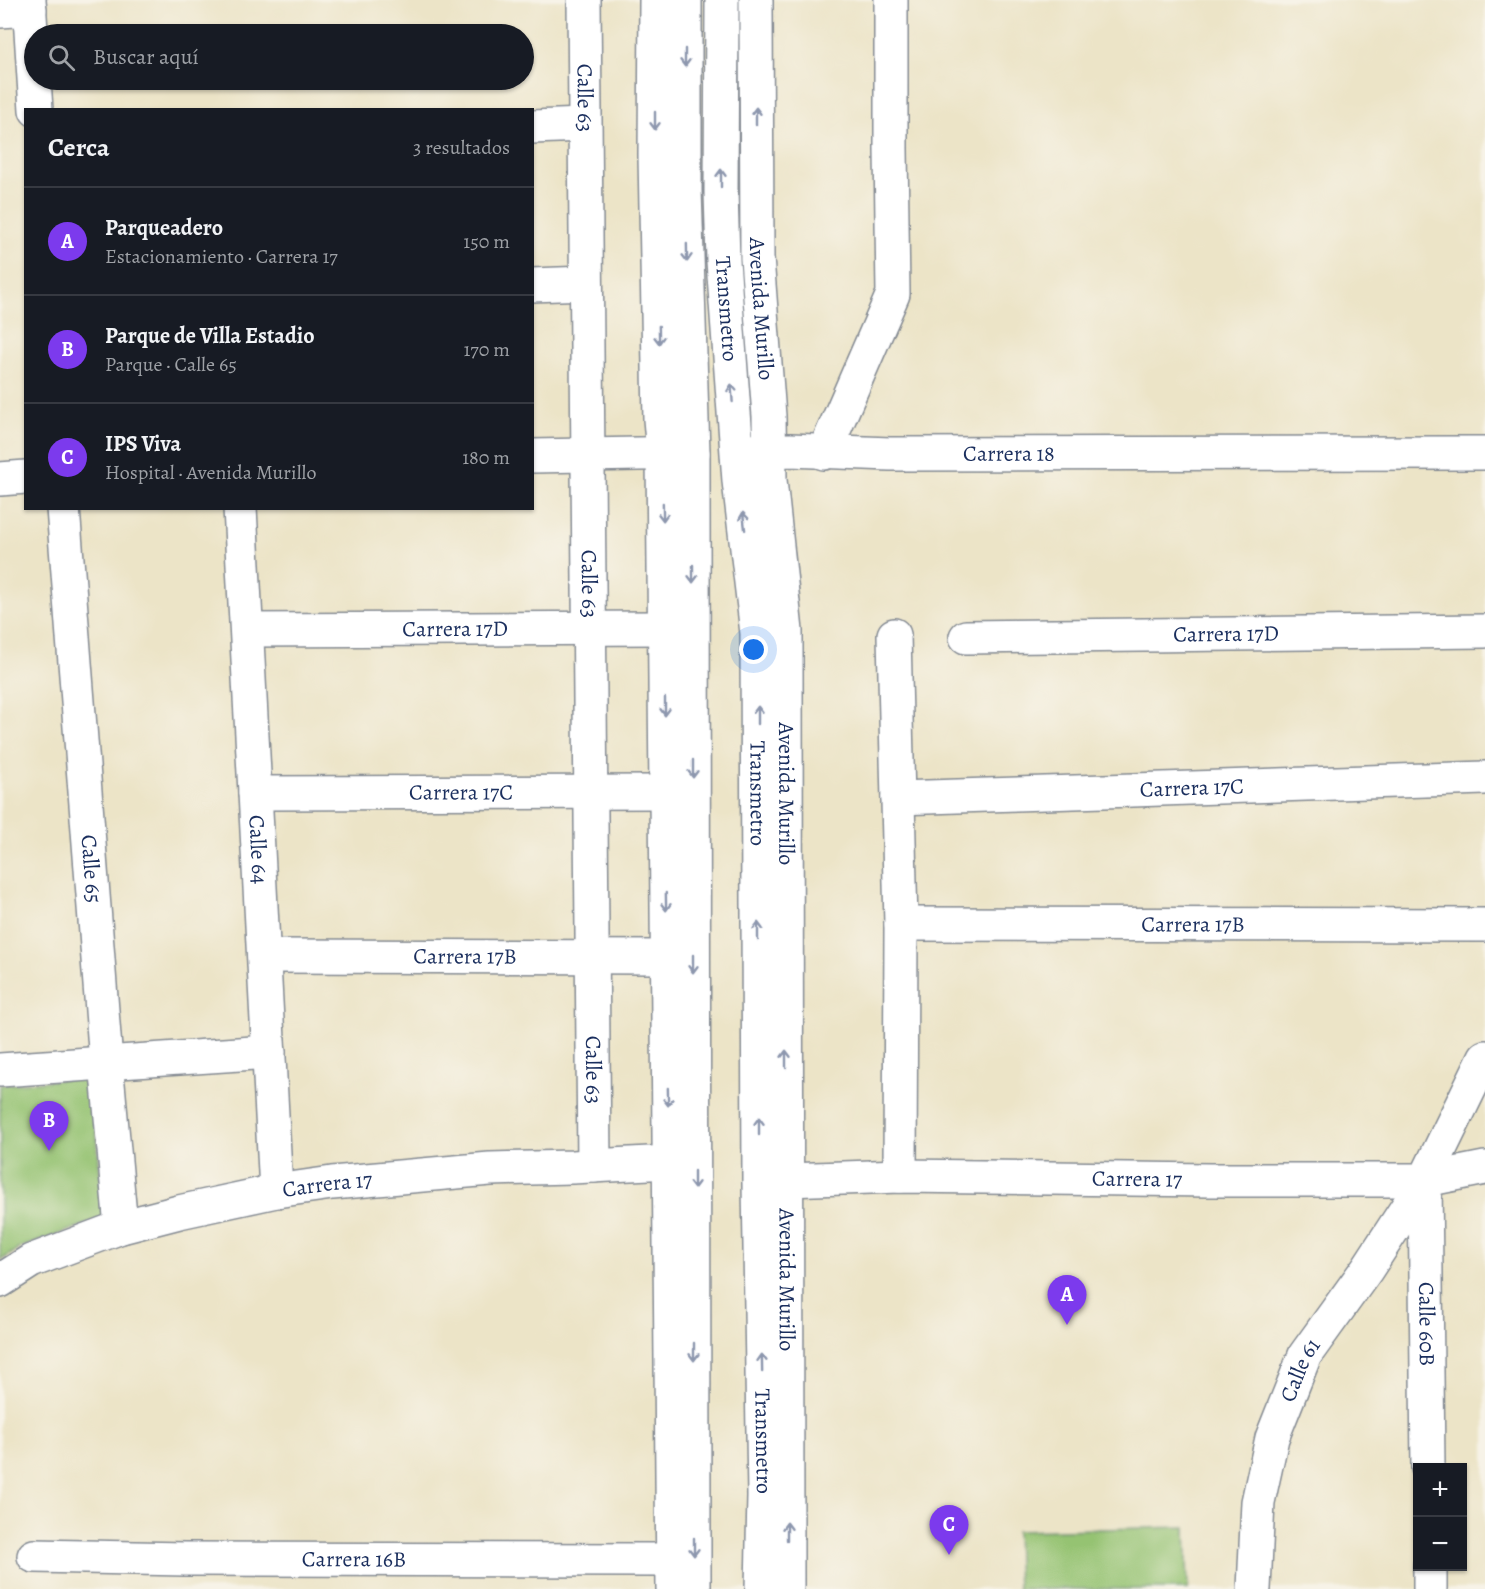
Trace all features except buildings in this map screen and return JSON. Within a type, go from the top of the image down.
[{"type":"street","name":"Calle 63","points":[[584,0],[594,1166]]},
{"type":"street","points":[[656,0],[655,154],[660,419],[678,453],[664,628],[673,1574]]},
{"type":"street","name":"Transmetro","points":[[685,0],[685,190],[678,453],[694,1589]]},
{"type":"street","name":"Transmetro","points":[[722,0],[723,261],[739,482],[757,633],[759,1184],[764,1496],[762,1589]]},
{"type":"street","name":"Avenida Murillo","points":[[756,0],[757,258],[769,416],[770,480],[786,631],[787,1589]]},
{"type":"street","points":[[824,453],[893,294],[891,0]]},
{"type":"street","points":[[20,6],[24,32]]},
{"type":"street","points":[[33,90],[36,108]]},
{"type":"street","points":[[534,127],[584,125]]},
{"type":"street","points":[[534,285],[586,283]]},
{"type":"street","name":"Carrera 18","points":[[534,456],[790,450],[824,453],[1485,453]]},
{"type":"street","points":[[0,479],[24,477]]},
{"type":"street","name":"Calle 65","points":[[63,510],[121,1227]]},
{"type":"street","name":"Calle 64","points":[[240,510],[276,1191]]},
{"type":"street","name":"Carrera 17D","points":[[247,630],[664,628]]},
{"type":"street","name":"Carrera 17D","points":[[966,637],[1485,631]]},
{"type":"street","points":[[894,635],[901,924],[900,1176]]},
{"type":"street","name":"Carrera 17C","points":[[898,798],[1485,778]]},
{"type":"street","name":"Carrera 17C","points":[[255,793],[665,792]]},
{"type":"street","name":"Carrera 17B","points":[[901,924],[1485,925]]},
{"type":"street","name":"Carrera 17B","points":[[264,956],[667,957]]},
{"type":"street","points":[[0,1070],[268,1052]]},
{"type":"street","name":"Calle 61","points":[[1254,1589],[1258,1502],[1272,1438],[1305,1355],[1367,1269],[1425,1180],[1485,1057]]},
{"type":"street","name":"Carrera 17","points":[[0,1281],[31,1261],[121,1227],[276,1191],[332,1183],[490,1169],[669,1162]]},
{"type":"street","name":"Carrera 17","points":[[786,1180],[900,1176],[1425,1180],[1485,1168]]},
{"type":"street","name":"Calle 60B","points":[[1425,1180],[1428,1463]]},
{"type":"street","name":"Carrera 16B","points":[[34,1557],[492,1560],[673,1574]]},
{"type":"street","points":[[1430,1571],[1430,1589]]},
{"type":"green space","points":[[92,1077],[104,1218],[20,1248],[0,1261],[0,1085]]},
{"type":"green space","points":[[1186,1527],[1188,1589],[1018,1589],[1016,1531]]},
{"type":"place","name":"Parque de Villa Estadio","points":[[49,1151]]},
{"type":"place","name":"Parqueadero","points":[[1067,1325]]},
{"type":"place","name":"IPS Viva","points":[[949,1555]]}]
